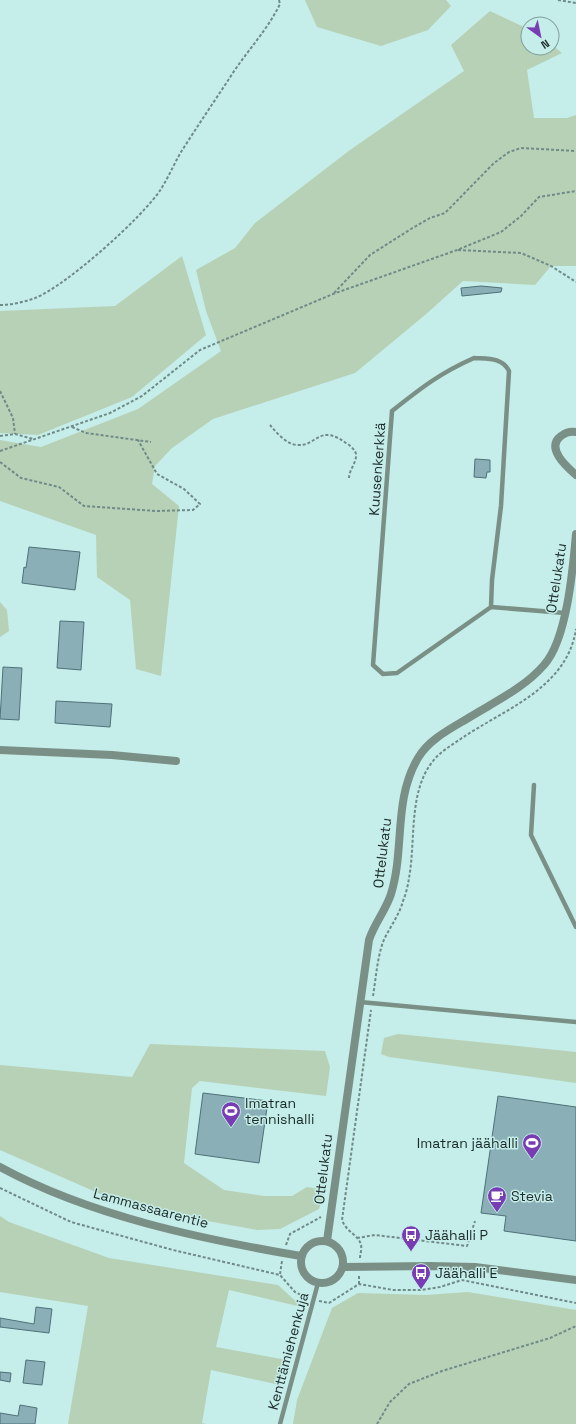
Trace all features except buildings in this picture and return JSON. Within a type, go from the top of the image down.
[{"type":"street","points":[[576,432],[569,431],[560,437],[556,443],[557,454],[562,462],[576,475]]},
{"type":"street","name":"Ottelukatu","points":[[327,1241],[369,940],[374,926],[391,895],[395,875],[401,811],[408,778],[419,756],[435,739],[519,688],[546,664],[557,643],[565,613],[576,534]]},
{"type":"street","points":[[0,750],[120,756],[176,761]]},
{"type":"street","name":"Lammassaarentie","points":[[0,1168],[78,1202],[176,1231],[302,1256]]},
{"type":"street","points":[[319,1241],[327,1241],[340,1251],[343,1258],[343,1267],[340,1274],[334,1280],[326,1283],[318,1283],[312,1281],[303,1273],[300,1262],[305,1249],[311,1244],[319,1241]]},
{"type":"street","points":[[343,1267],[430,1266],[475,1268],[576,1280]]},
{"type":"lane","name":"Kuusenkerkkä","points":[[474,358],[496,359],[506,365],[509,371],[501,506],[490,607],[397,673],[383,674],[373,665],[392,411],[430,381],[451,368],[474,358]]},
{"type":"lane","points":[[490,607],[565,613]]},
{"type":"lane","points":[[534,785],[531,835],[576,927]]},
{"type":"lane","points":[[360,1002],[576,1022]]},
{"type":"lane","name":"Kenttämiehenkuja","points":[[280,1424],[318,1283]]},
{"type":"path","points":[[0,305],[10,305],[36,297],[61,282],[92,258],[143,210],[160,190],[180,154],[238,65],[274,17],[280,4],[280,0]]},
{"type":"path","points":[[558,0],[576,3]]},
{"type":"path","points":[[333,294],[370,255],[411,228],[430,218],[446,213],[494,163],[509,152],[521,148],[576,151]]},
{"type":"path","points":[[0,451],[110,413],[142,396],[200,350],[333,294],[457,250],[501,232],[521,216],[539,197],[576,191]]},
{"type":"path","points":[[457,250],[521,253],[551,266],[576,282]]},
{"type":"path","points":[[0,391],[13,418],[15,434]]},
{"type":"path","points":[[270,425],[279,436],[289,443],[297,445],[304,445],[321,436],[328,435],[338,437],[350,446],[356,454],[356,460],[349,471],[348,478]]},
{"type":"path","points":[[71,427],[86,433],[151,442]]},
{"type":"path","points":[[0,436],[15,434],[35,440]]},
{"type":"path","points":[[0,462],[21,478],[60,487],[84,506],[156,512],[193,510],[200,504],[184,489],[157,474],[138,440]]},
{"type":"path","points":[[359,1284],[361,1245],[357,1238],[344,1226],[342,1220],[380,953],[388,931],[403,902],[409,877],[421,779],[433,760],[447,748],[526,699],[545,685],[559,670],[569,654],[576,629]]},
{"type":"path","points":[[0,1188],[71,1222],[173,1250],[280,1275],[295,1292],[313,1300],[329,1303],[359,1284],[392,1290],[421,1290],[440,1287],[462,1280],[576,1302]]},
{"type":"path","points":[[280,1275],[287,1240],[290,1234],[320,1217],[331,1217]]},
{"type":"path","points":[[357,1238],[375,1236],[467,1246],[475,1221]]},
{"type":"path","points":[[411,1252],[412,1240]]},
{"type":"path","points":[[377,1424],[390,1402],[409,1384],[442,1371],[550,1338],[576,1326]]},
{"type":"green space","points":[[305,0],[446,0],[451,6],[428,30],[381,46],[317,27]]},
{"type":"green space","points":[[490,11],[520,25],[520,56],[556,56],[527,70],[534,118],[567,118],[576,115],[576,266],[551,266],[535,285],[463,281],[425,315],[355,373],[213,419],[172,448],[155,466],[152,484],[179,506],[161,676],[136,669],[130,600],[97,577],[96,535],[0,501],[0,440],[41,447],[138,409],[221,351],[206,311],[196,270],[235,248],[255,223],[350,150],[464,71],[451,45]]},
{"type":"green space","points":[[182,256],[206,335],[132,397],[38,435],[0,433],[0,311],[115,306]]},
{"type":"green space","points":[[0,602],[7,610],[9,631],[0,637]]},
{"type":"green space","points":[[398,1034],[576,1052],[576,1083],[389,1057],[381,1054],[384,1038]]},
{"type":"green space","points":[[150,1044],[325,1051],[330,1067],[326,1096],[200,1081],[192,1088],[184,1163],[224,1190],[264,1196],[292,1196],[307,1187],[325,1190],[319,1209],[280,1229],[257,1230],[130,1207],[0,1150],[0,1065],[132,1077]]},
{"type":"green space","points":[[0,1216],[9,1222],[109,1258],[278,1285],[302,1307],[229,1290],[216,1347],[287,1360],[280,1385],[211,1370],[202,1423],[206,1424],[68,1424],[88,1306],[0,1292]]},
{"type":"green space","points":[[468,1292],[576,1310],[576,1424],[293,1424],[297,1400],[332,1308],[358,1293],[426,1295]]},
{"type":"place","name":"Imatran tennishalli","points":[[231,1128]]},
{"type":"place","name":"Imatran jäähalli","points":[[532,1160]]},
{"type":"place","name":"Stevia","points":[[497,1213]]},
{"type":"place","name":"Jäähalli P","points":[[411,1252]]},
{"type":"place","name":"Jäähalli E","points":[[421,1290]]}]
